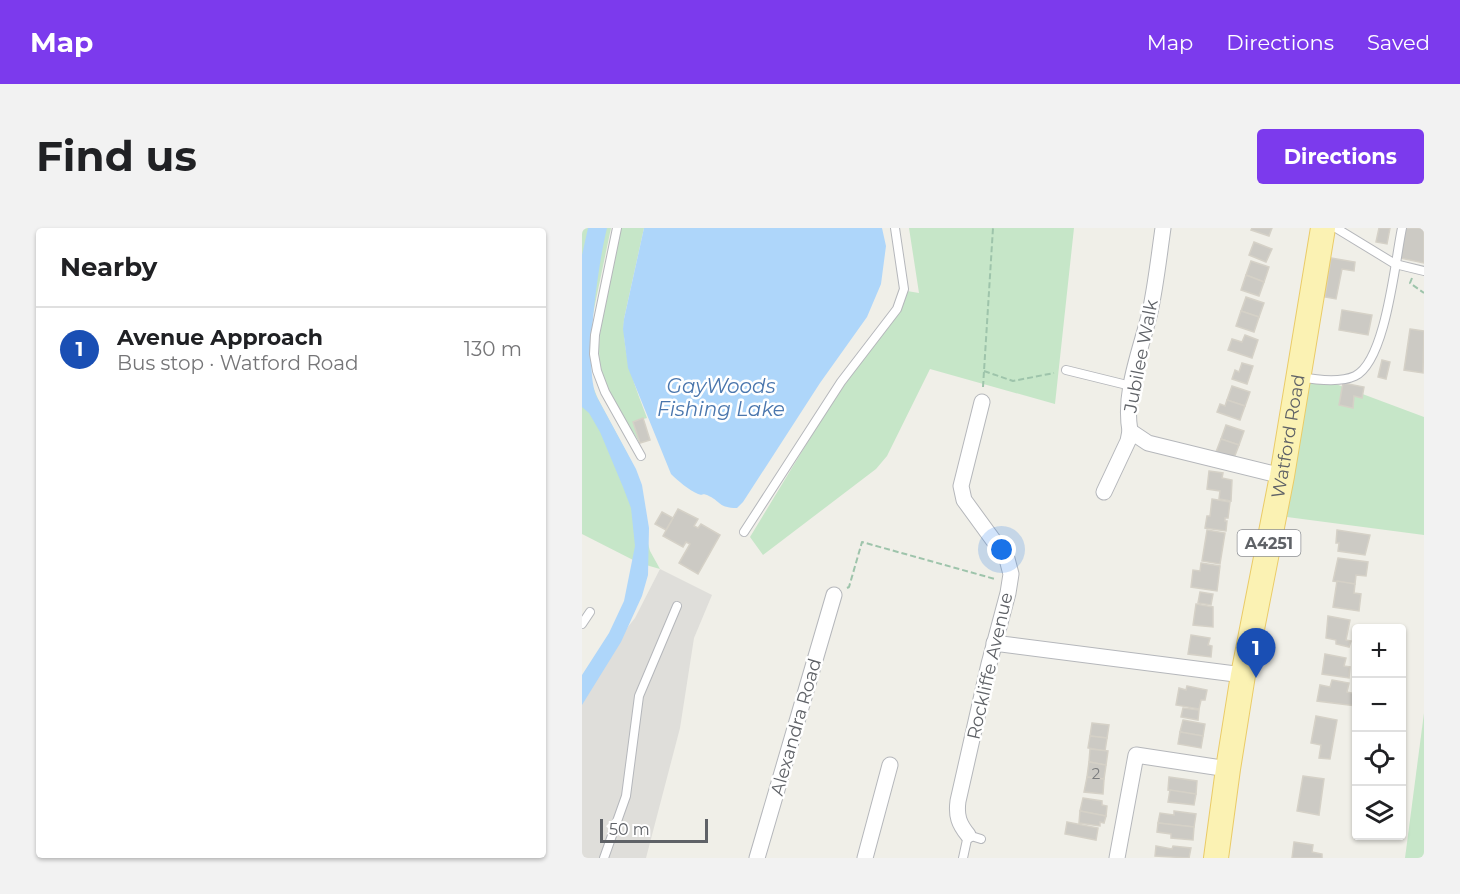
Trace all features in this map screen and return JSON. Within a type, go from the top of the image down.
[{"type":"main road","name":"Watford Road","points":[[1216,858],[1227,769],[1282,476],[1323,228]]},
{"type":"street","name":"Jubilee Walk","points":[[1163,228],[1150,310],[1131,386],[1128,417],[1130,431],[1148,443],[1282,476]]},
{"type":"street","name":"Rockliffe Avenue","points":[[975,837],[960,825],[957,817],[958,801],[1011,574],[1006,559],[964,500],[962,492],[963,477],[982,402]]},
{"type":"street","points":[[1104,492],[1128,441],[1130,431]]},
{"type":"street","name":"Alexandra Road","points":[[757,858],[834,595]]},
{"type":"street","points":[[994,642],[1243,675]]},
{"type":"street","points":[[1117,858],[1136,755],[1227,769]]},
{"type":"street","points":[[865,858],[890,765]]},
{"type":"lane","points":[[617,228],[594,354],[597,371],[605,392],[641,456]]},
{"type":"lane","points":[[744,532],[841,382],[897,309],[904,289],[895,228]]},
{"type":"lane","points":[[1336,228],[1395,264],[1424,272]]},
{"type":"lane","points":[[1299,376],[1334,380],[1354,376],[1364,370],[1378,346],[1402,228]]},
{"type":"lane","points":[[1066,370],[1131,386]]},
{"type":"lane","points":[[604,858],[626,796],[639,696],[677,606]]},
{"type":"lane","points":[[582,624],[590,612]]},
{"type":"lane","points":[[963,858],[975,837]]},
{"type":"path","points":[[982,402],[993,228]]},
{"type":"path","points":[[1414,270],[1410,283],[1424,293]]},
{"type":"path","points":[[984,371],[1013,381],[1066,370]]},
{"type":"path","points":[[834,595],[849,587],[862,542],[1010,583]]},
{"type":"shaded area","points":[[660,569],[712,595],[694,638],[680,728],[646,858],[582,858],[582,685],[635,618]]},
{"type":"green space","points":[[582,228],[611,228],[584,365],[598,399],[628,455],[631,480],[650,551],[660,569],[639,563],[582,534]]},
{"type":"green space","points":[[621,228],[644,228],[624,319],[627,357],[647,418],[633,422],[640,443],[609,392],[599,360],[601,323]]},
{"type":"green space","points":[[909,228],[1074,228],[1055,404],[930,369],[887,456],[876,469],[763,555],[750,537],[818,425],[907,291],[919,293]]},
{"type":"green space","points":[[1309,374],[1424,417],[1424,535],[1287,517]]},
{"type":"green space","points":[[1424,713],[1424,858],[1405,858]]},
{"type":"water","points":[[588,228],[607,228],[593,318],[591,367],[593,386],[636,469],[642,485],[649,528],[648,575],[642,596],[621,642],[582,705],[582,675],[609,633],[624,601],[635,546],[631,508],[623,487],[600,432],[589,413],[582,407],[582,255]]},
{"type":"water","name":"GayWoods Fishing Lake","points":[[644,228],[882,228],[886,246],[881,284],[867,317],[737,508],[726,507],[712,497],[700,495],[671,474],[628,368],[623,329],[624,319]]},
{"type":"building","points":[[1252,228],[1272,228],[1269,236],[1251,230]]},
{"type":"building","points":[[1379,228],[1390,228],[1387,244],[1376,242]]},
{"type":"building","points":[[1406,228],[1424,228],[1424,263],[1400,258]]},
{"type":"building","points":[[1254,242],[1272,249],[1266,262],[1249,255]]},
{"type":"building","points":[[1331,258],[1355,262],[1354,271],[1342,269],[1336,299],[1325,297]]},
{"type":"building","points":[[1251,261],[1269,267],[1264,282],[1246,275]]},
{"type":"building","points":[[1246,275],[1264,282],[1259,296],[1241,290]]},
{"type":"building","points":[[1246,297],[1264,303],[1259,317],[1241,311]]},
{"type":"building","points":[[1342,310],[1372,315],[1368,335],[1339,330]]},
{"type":"building","points":[[1241,311],[1259,317],[1254,332],[1236,326]]},
{"type":"building","points":[[1410,329],[1424,331],[1423,373],[1404,370]]},
{"type":"building","points":[[1245,335],[1258,340],[1252,358],[1228,350],[1232,339],[1242,342]]},
{"type":"building","points":[[1382,360],[1390,362],[1386,379],[1378,377]]},
{"type":"building","points":[[1242,363],[1253,366],[1247,384],[1232,379],[1235,370],[1239,372]]},
{"type":"building","points":[[1343,383],[1364,387],[1362,398],[1354,396],[1353,408],[1339,405]]},
{"type":"building","points":[[1232,386],[1250,392],[1245,406],[1227,400]]},
{"type":"building","points":[[1227,400],[1245,406],[1240,420],[1217,412],[1220,404],[1225,406]]},
{"type":"building","points":[[643,418],[650,440],[640,443],[633,422]]},
{"type":"building","points":[[1226,425],[1244,431],[1239,445],[1221,439]]},
{"type":"building","points":[[1221,439],[1239,445],[1234,458],[1216,452]]},
{"type":"building","points":[[1209,471],[1223,473],[1222,478],[1232,480],[1231,501],[1219,499],[1220,491],[1207,489]]},
{"type":"building","points":[[1212,499],[1230,502],[1228,518],[1225,518],[1226,531],[1205,528],[1207,516],[1210,516]]},
{"type":"building","points":[[678,509],[698,519],[694,526],[698,528],[701,524],[720,535],[698,574],[679,563],[690,544],[686,542],[683,547],[663,536]]},
{"type":"building","points":[[662,512],[673,518],[666,530],[655,524]]},
{"type":"building","points":[[1207,530],[1225,533],[1220,564],[1202,561]]},
{"type":"building","points":[[1337,530],[1370,535],[1365,555],[1338,551]]},
{"type":"building","points":[[1338,558],[1368,562],[1366,576],[1356,575],[1355,584],[1333,581]]},
{"type":"building","points":[[1201,563],[1220,566],[1217,591],[1191,587],[1193,570],[1200,571]]},
{"type":"building","points":[[1337,581],[1355,584],[1354,593],[1361,594],[1359,611],[1333,607]]},
{"type":"building","points":[[1200,592],[1213,594],[1211,605],[1198,603]]},
{"type":"building","points":[[1196,604],[1213,607],[1213,627],[1193,625]]},
{"type":"building","points":[[1328,616],[1350,620],[1346,640],[1351,641],[1349,647],[1336,644],[1336,640],[1326,638]]},
{"type":"building","points":[[1191,635],[1210,638],[1208,645],[1212,646],[1211,657],[1188,654]]},
{"type":"building","points":[[1325,654],[1346,658],[1344,666],[1350,667],[1349,678],[1322,674]]},
{"type":"building","points":[[1332,680],[1349,683],[1347,692],[1352,693],[1352,705],[1317,701],[1320,685],[1330,687]]},
{"type":"building","points":[[1187,686],[1207,690],[1205,700],[1201,700],[1199,709],[1176,705],[1179,688],[1186,690]]},
{"type":"building","points":[[1183,708],[1199,710],[1198,720],[1181,717]]},
{"type":"building","points":[[1316,716],[1337,720],[1330,759],[1319,758],[1321,745],[1311,743]]},
{"type":"building","points":[[1183,720],[1205,724],[1203,736],[1180,732]]},
{"type":"building","points":[[1092,723],[1109,725],[1107,738],[1090,736]]},
{"type":"building","points":[[1180,732],[1203,736],[1201,748],[1178,744]]},
{"type":"building","points":[[1090,736],[1107,738],[1105,751],[1088,748]]},
{"type":"building","points":[[1090,749],[1108,751],[1106,765],[1089,762]]},
{"type":"building","points":[[1089,762],[1106,765],[1104,779],[1087,777]]},
{"type":"building","points":[[1303,776],[1324,779],[1319,815],[1297,811]]},
{"type":"building","points":[[1087,777],[1104,779],[1103,794],[1084,792]]},
{"type":"building","points":[[1169,777],[1197,781],[1196,794],[1168,790]]},
{"type":"building","points":[[1170,790],[1196,794],[1194,805],[1168,802]]},
{"type":"building","points":[[1083,798],[1102,801],[1102,805],[1107,806],[1106,816],[1080,811]]},
{"type":"building","points":[[1080,811],[1106,816],[1104,823],[1100,822],[1100,826],[1079,823]]},
{"type":"building","points":[[1174,811],[1196,814],[1194,827],[1158,823],[1160,813],[1174,815]]},
{"type":"building","points":[[1067,822],[1098,828],[1096,840],[1065,834]]},
{"type":"building","points":[[1158,823],[1194,827],[1193,840],[1171,838],[1171,834],[1157,832]]},
{"type":"building","points":[[1294,842],[1313,845],[1312,852],[1322,854],[1322,858],[1292,858]]},
{"type":"building","points":[[1156,846],[1172,849],[1173,846],[1191,848],[1189,858],[1155,856]]},
{"type":"place","name":"Avenue Approach","points":[[1256,678]]}]
